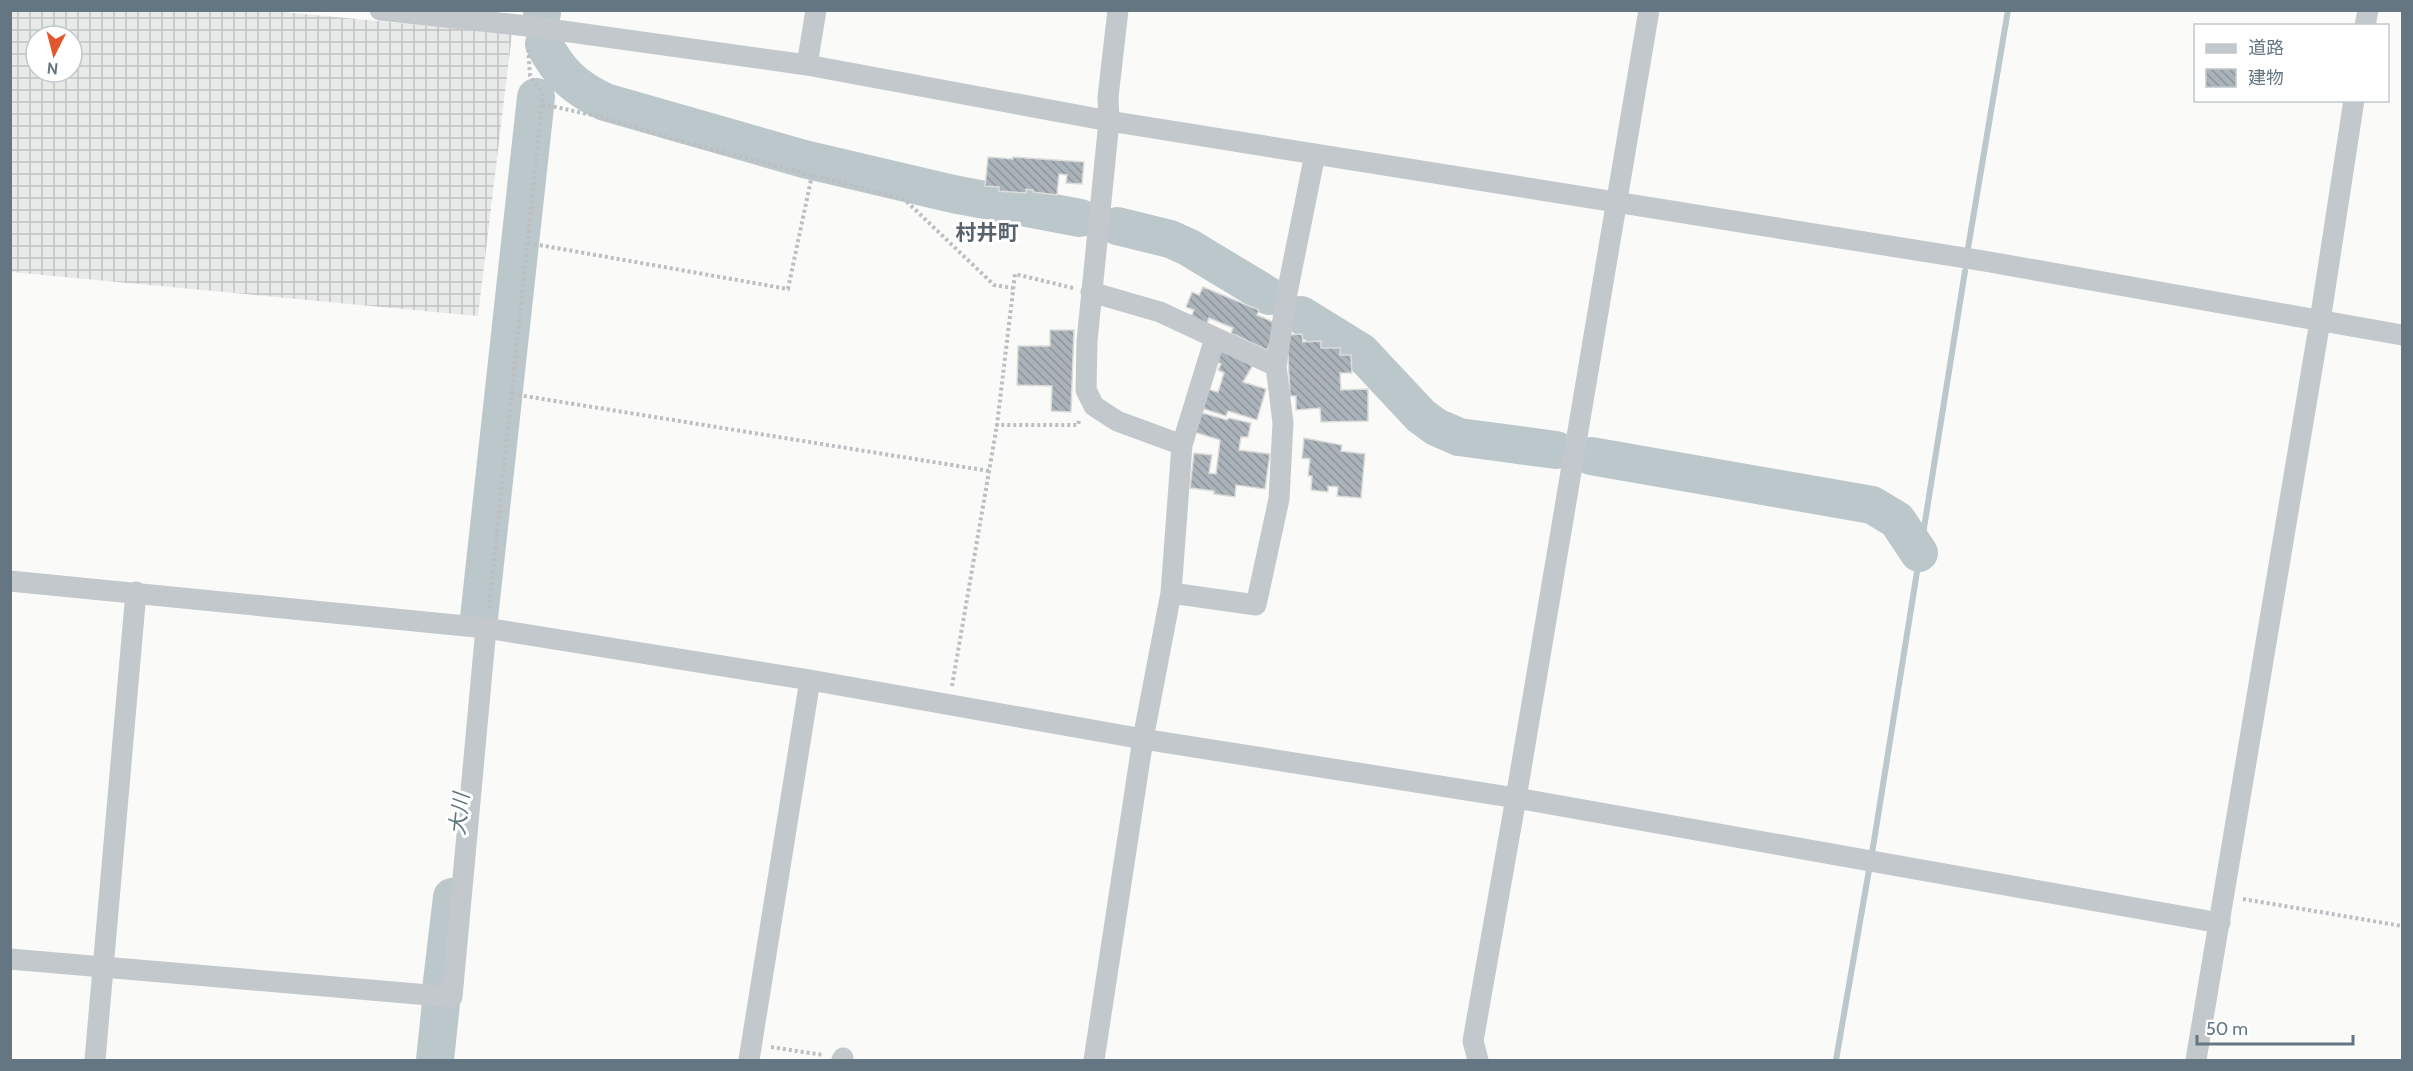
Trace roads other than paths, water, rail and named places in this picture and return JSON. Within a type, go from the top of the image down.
[{"type":"street","points":[[380,10],[527,26],[807,65],[1109,120],[1984,261],[2403,335]]},
{"type":"street","points":[[807,65],[816,10]]},
{"type":"street","points":[[1118,10],[1091,292],[1085,369],[1086,390],[1094,406],[1117,421],[1182,446]]},
{"type":"street","points":[[1478,1060],[1473,1041],[1649,10]]},
{"type":"street","points":[[2196,1060],[2320,321],[2354,102]]},
{"type":"street","points":[[1171,593],[1257,605],[1279,499],[1283,423],[1276,366],[1287,293],[1315,154]]},
{"type":"street","points":[[1091,292],[1160,312],[1276,366]]},
{"type":"street","points":[[1094,1060],[1143,739],[1171,593],[1182,446],[1215,338]]},
{"type":"street","points":[[10,581],[486,628],[810,680],[1143,739],[1516,798],[2220,923]]},
{"type":"street","points":[[95,1060],[136,592]]},
{"type":"street","points":[[10,959],[452,998],[486,628]]},
{"type":"street","points":[[751,1052],[810,680]]},
{"type":"waterway","points":[[1968,248],[2008,10]]},
{"type":"waterway","points":[[544,44],[569,79],[605,102],[804,159],[953,194],[1080,218]]},
{"type":"waterway","points":[[479,618],[536,97]]},
{"type":"waterway","points":[[1117,226],[1170,239],[1188,247],[1269,296]]},
{"type":"waterway","points":[[1836,1060],[1874,841],[1965,271]]},
{"type":"waterway","points":[[1301,315],[1361,352],[1421,416],[1436,427],[1459,437],[1556,450]]},
{"type":"waterway","points":[[1591,456],[1872,505],[1897,520],[1919,553]]},
{"type":"waterway","name":"大川","points":[[441,990],[452,897]]},
{"type":"waterway","name":"大川","points":[[435,1060],[441,1003]]},
{"type":"district","name":"村井町","points":[[987,232]]}]
